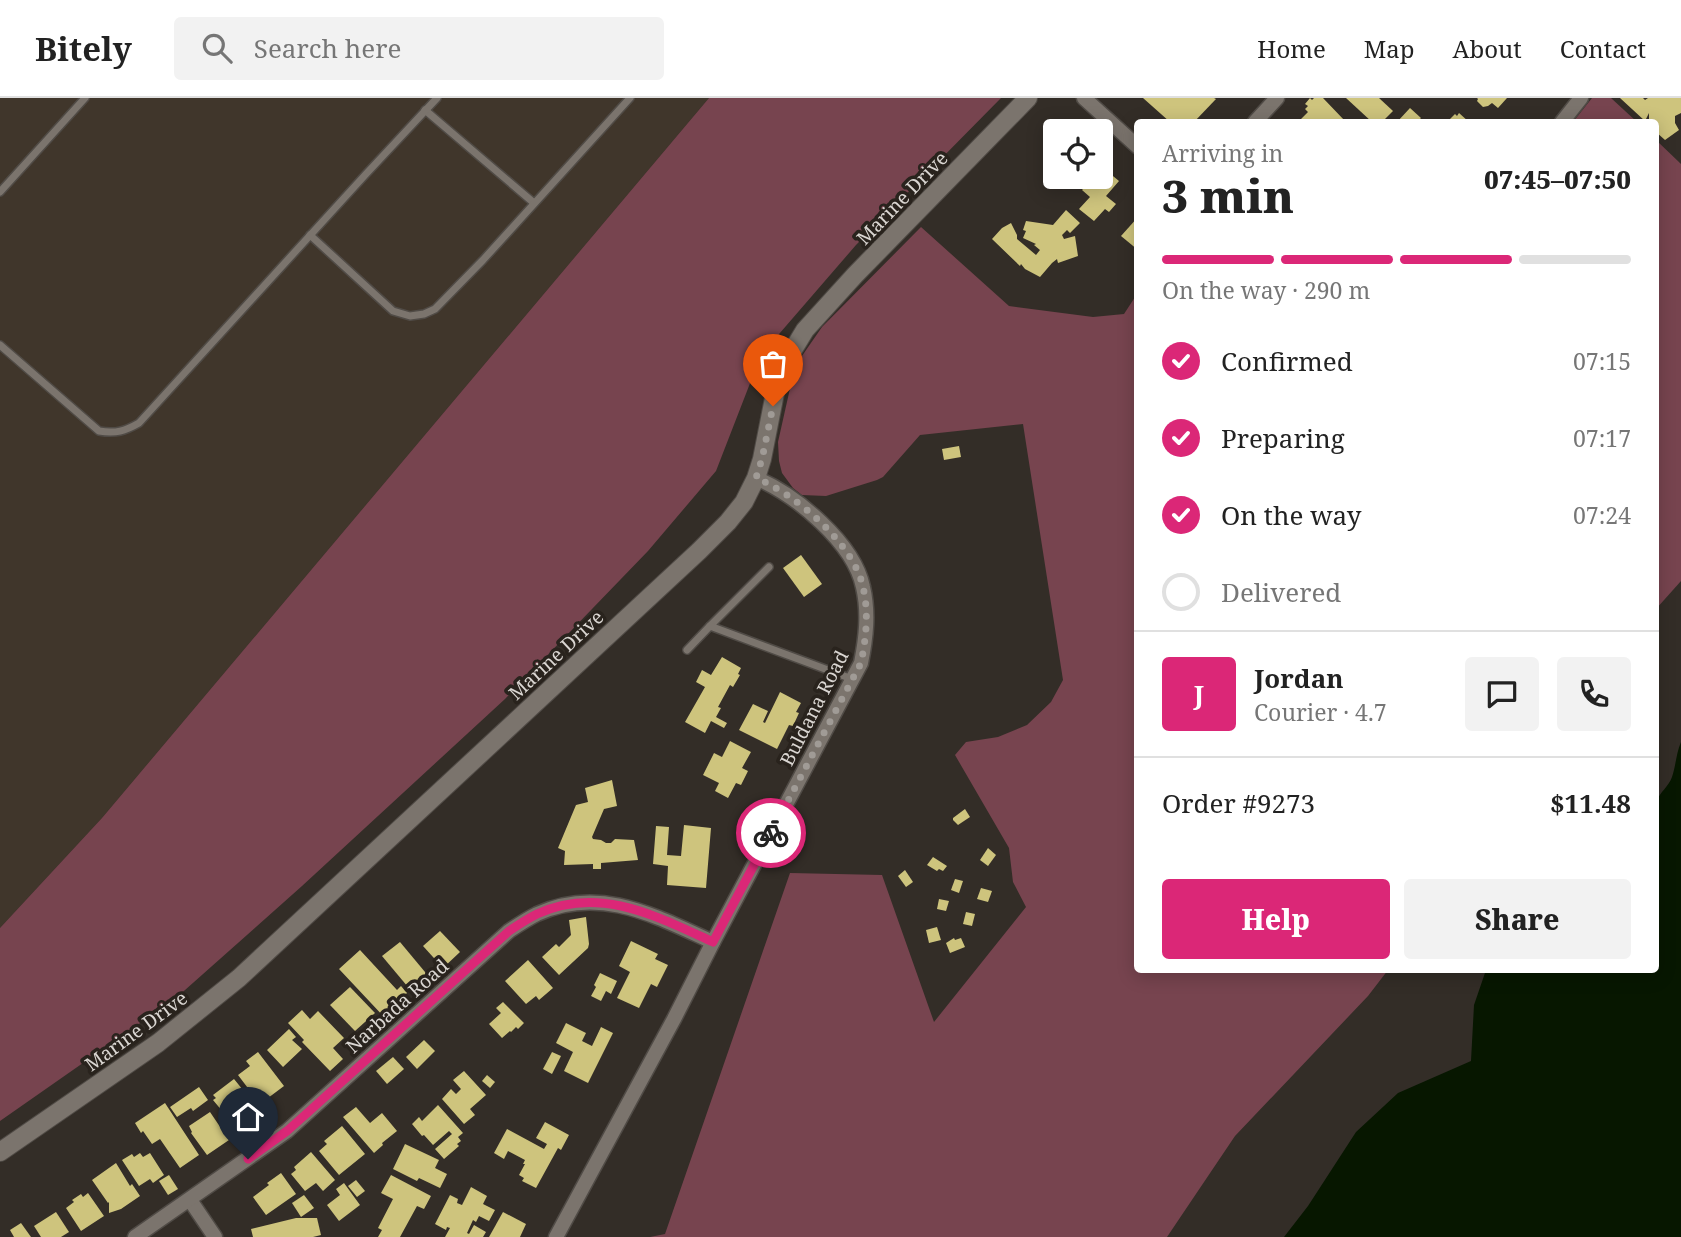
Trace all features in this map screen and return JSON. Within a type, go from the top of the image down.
[{"type":"street","name":"Marine Drive","points":[[0,1152],[158,1043],[239,978],[728,522],[744,502],[756,478],[776,388],[788,358],[805,330],[1028,98]]},
{"type":"street","points":[[1084,98],[1134,143]]},
{"type":"street","points":[[1258,119],[1278,98]]},
{"type":"street","points":[[1564,119],[1581,98]]},
{"type":"street","name":"Buldana Road","points":[[556,1237],[861,663],[867,614],[863,585],[853,563],[834,536],[807,509],[756,478]]},
{"type":"street","name":"Narbada Road","points":[[135,1237],[287,1131],[509,931],[537,914],[571,903],[603,902],[640,910],[713,942]]},
{"type":"street","points":[[190,1200],[215,1237]]},
{"type":"lane","points":[[0,192],[85,98]]},
{"type":"lane","points":[[0,345],[99,431],[114,433],[127,430],[139,423],[437,98]]},
{"type":"lane","points":[[310,235],[393,311],[410,316],[425,314],[435,309],[483,260],[630,98]]},
{"type":"lane","points":[[425,110],[534,203]]},
{"type":"lane","points":[[687,650],[769,567]]},
{"type":"lane","points":[[710,626],[853,680]]},
{"type":"shaded area","points":[[0,98],[709,98],[102,818],[0,928]]},
{"type":"shaded area","points":[[709,98],[1001,98],[856,245],[761,355],[716,471],[648,551],[505,699],[176,998],[0,1121],[0,928],[102,818]]},
{"type":"shaded area","points":[[1592,98],[1611,98],[1634,119],[1575,119]]},
{"type":"shaded area","points":[[1659,143],[1681,164],[1681,581],[1659,606]]},
{"type":"shaded area","points":[[921,227],[1009,306],[1093,317],[1124,314],[1134,299],[1134,973],[1386,973],[1368,996],[1235,1136],[1167,1237],[650,1237],[665,1234],[790,873],[882,875],[934,1022],[1026,907],[1013,882],[1009,848],[955,755],[966,742],[998,737],[1027,725],[1051,702],[1063,680],[1023,424],[920,435],[883,477],[826,496],[802,495],[782,473],[778,442],[795,366],[822,327]]},
{"type":"shaded area","points":[[1681,742],[1681,1237],[1284,1237],[1308,1206],[1356,1132],[1398,1093],[1471,1061],[1474,1005],[1485,973],[1659,973],[1659,797],[1672,777]]},
{"type":"building","points":[[1143,98],[1216,99],[1197,119],[1167,119]]},
{"type":"building","points":[[1310,98],[1323,98],[1343,119],[1301,119],[1308,112],[1305,109],[1308,106],[1305,104]]},
{"type":"building","points":[[1346,98],[1379,98],[1393,111],[1385,119],[1369,119]]},
{"type":"building","points":[[1477,98],[1507,98],[1498,108],[1492,103],[1483,107]]},
{"type":"building","points":[[1620,98],[1681,98],[1681,113],[1675,116],[1679,130],[1665,140],[1659,135],[1659,119],[1649,119],[1649,113],[1646,119]]},
{"type":"building","points":[[1410,108],[1421,118],[1420,119],[1400,119]]},
{"type":"building","points":[[1459,113],[1466,119],[1450,119],[1455,114],[1457,116]]},
{"type":"building","points":[[1113,176],[1119,181],[1113,188]]},
{"type":"building","points":[[1112,189],[1106,196],[1116,204],[1109,212],[1105,209],[1094,221],[1079,209],[1090,197],[1082,190]]},
{"type":"building","points":[[1066,210],[1080,223],[1070,233],[1067,230],[1062,235],[1064,239],[1075,236],[1078,256],[1058,263],[1057,259],[1040,277],[1021,264],[1020,266],[992,239],[1011,223],[1017,239],[1036,255],[1040,250],[1034,245],[1036,244],[1023,238],[1026,221],[1053,225]]},
{"type":"building","points":[[1134,221],[1134,247],[1121,236]]},
{"type":"building","points":[[959,446],[961,457],[944,460],[942,449]]},
{"type":"building","points":[[801,555],[822,584],[804,597],[783,568]]},
{"type":"building","points":[[722,657],[741,668],[738,674],[740,675],[733,687],[730,685],[718,707],[721,708],[716,717],[727,723],[724,728],[711,721],[705,733],[685,722],[705,687],[696,682],[702,670],[711,675]]},
{"type":"building","points":[[780,692],[801,703],[793,726],[789,725],[777,749],[739,730],[753,704],[768,711],[763,722],[765,723]]},
{"type":"building","points":[[730,741],[751,752],[742,768],[748,771],[741,785],[736,783],[728,798],[715,791],[719,783],[703,775],[714,753],[722,757]]},
{"type":"building","points":[[612,780],[617,806],[604,809],[592,837],[606,843],[615,839],[634,840],[638,860],[601,863],[601,869],[593,869],[593,864],[564,865],[565,851],[558,848],[576,805],[588,802],[585,788]]},
{"type":"building","points":[[965,809],[970,817],[958,825],[953,818]]},
{"type":"building","points":[[684,825],[711,828],[706,888],[667,885],[668,866],[653,864],[656,826],[669,827],[667,855],[681,856]]},
{"type":"building","points":[[988,848],[996,855],[988,866],[980,860]]},
{"type":"building","points":[[933,857],[947,866],[943,871],[937,871],[927,865]]},
{"type":"building","points":[[905,870],[913,882],[906,887],[898,876]]},
{"type":"building","points":[[955,879],[963,881],[959,893],[951,890]]},
{"type":"building","points":[[981,888],[992,891],[988,902],[977,899]]},
{"type":"building","points":[[939,899],[949,901],[946,911],[937,909]]},
{"type":"building","points":[[966,912],[975,914],[972,926],[963,924]]},
{"type":"building","points":[[586,917],[588,948],[559,975],[542,957],[556,944],[559,947],[571,935],[569,920]]},
{"type":"building","points":[[937,927],[941,940],[929,943],[926,930]]},
{"type":"building","points":[[440,931],[460,952],[443,968],[423,946]]},
{"type":"building","points":[[954,938],[961,938],[965,947],[950,953],[946,943]]},
{"type":"building","points":[[631,941],[658,954],[655,959],[668,965],[657,987],[651,984],[639,1008],[617,998],[630,972],[619,966]]},
{"type":"building","points":[[400,942],[430,978],[413,993],[382,956]]},
{"type":"building","points":[[360,950],[397,990],[401,986],[407,993],[398,1002],[401,1005],[386,1019],[339,969]]},
{"type":"building","points":[[528,960],[553,988],[539,1000],[536,996],[526,1004],[505,981]]},
{"type":"building","points":[[600,973],[617,981],[611,994],[606,991],[601,1001],[591,996]]},
{"type":"building","points":[[350,987],[375,1013],[355,1031],[330,1005]]},
{"type":"building","points":[[503,1002],[524,1023],[502,1038],[489,1024],[501,1013],[496,1008]]},
{"type":"building","points":[[302,1010],[310,1019],[318,1011],[344,1038],[333,1048],[343,1059],[330,1071],[288,1023]]},
{"type":"building","points":[[566,1023],[586,1033],[582,1041],[592,1046],[601,1027],[613,1033],[588,1083],[564,1071],[573,1052],[556,1043]]},
{"type":"building","points":[[289,1029],[296,1037],[292,1040],[302,1049],[283,1067],[267,1050]]},
{"type":"building","points":[[424,1040],[435,1051],[417,1069],[406,1057]]},
{"type":"building","points":[[258,1052],[284,1086],[260,1104],[238,1075],[250,1066],[246,1061]]},
{"type":"building","points":[[552,1052],[561,1056],[552,1074],[543,1069]]},
{"type":"building","points":[[393,1057],[404,1069],[387,1084],[376,1071]]},
{"type":"building","points":[[464,1071],[486,1095],[470,1109],[475,1115],[464,1124],[442,1099],[451,1089],[456,1094],[461,1089],[453,1080]]},
{"type":"building","points":[[487,1075],[495,1082],[490,1088],[482,1081]]},
{"type":"building","points":[[234,1079],[256,1106],[233,1124],[213,1100],[216,1098],[213,1095]]},
{"type":"building","points":[[199,1087],[208,1100],[193,1111],[191,1108],[177,1117],[170,1107]]},
{"type":"building","points":[[165,1103],[199,1155],[180,1168],[160,1139],[152,1144],[135,1123]]},
{"type":"building","points":[[438,1105],[463,1133],[458,1137],[461,1141],[457,1144],[459,1146],[444,1159],[435,1149],[452,1134],[449,1131],[433,1145],[412,1124],[419,1117],[422,1121]]},
{"type":"building","points":[[356,1107],[370,1123],[382,1113],[397,1131],[374,1153],[343,1117]]},
{"type":"building","points":[[210,1112],[229,1140],[207,1155],[189,1126]]},
{"type":"building","points":[[545,1122],[569,1135],[561,1150],[558,1148],[536,1188],[522,1181],[524,1178],[519,1175],[525,1160],[508,1151],[504,1159],[494,1153],[507,1129],[544,1149],[547,1144],[536,1138]]},
{"type":"building","points":[[342,1126],[365,1154],[339,1175],[319,1151],[327,1144],[324,1141]]},
{"type":"building","points":[[405,1144],[439,1160],[435,1168],[447,1174],[440,1188],[419,1178],[417,1181],[393,1169]]},
{"type":"building","points":[[311,1152],[335,1180],[323,1191],[316,1183],[305,1191],[291,1174],[296,1170],[294,1167]]},
{"type":"building","points":[[140,1153],[143,1157],[150,1153],[164,1175],[153,1183],[150,1179],[139,1186],[122,1160]]},
{"type":"building","points":[[116,1163],[130,1186],[132,1184],[140,1196],[121,1209],[109,1213],[109,1202],[92,1180]]},
{"type":"building","points":[[281,1173],[296,1194],[266,1215],[253,1197]]},
{"type":"building","points":[[169,1175],[178,1189],[168,1195],[159,1181]]},
{"type":"building","points":[[391,1175],[431,1196],[424,1209],[417,1206],[400,1237],[378,1237],[382,1230],[378,1228],[393,1199],[381,1193]]},
{"type":"building","points":[[356,1180],[365,1191],[357,1197],[348,1186]]},
{"type":"building","points":[[344,1183],[360,1205],[339,1221],[327,1205],[340,1195],[336,1189]]},
{"type":"building","points":[[471,1187],[487,1196],[483,1204],[495,1210],[489,1221],[479,1216],[476,1222],[473,1220],[467,1233],[469,1234],[474,1225],[486,1232],[483,1237],[445,1237],[450,1228],[447,1227],[446,1230],[435,1224],[450,1195],[462,1205]]},
{"type":"building","points":[[88,1193],[104,1216],[81,1231],[66,1208],[74,1202],[72,1200]]},
{"type":"building","points":[[304,1195],[314,1208],[301,1217],[292,1203]]},
{"type":"building","points":[[56,1212],[69,1232],[61,1237],[41,1237],[34,1226]]},
{"type":"building","points":[[503,1212],[526,1224],[520,1237],[489,1237]]},
{"type":"building","points":[[296,1218],[317,1218],[321,1235],[253,1237],[251,1229]]},
{"type":"building","points":[[21,1223],[31,1237],[14,1237],[10,1230]]},
{"type":"way so far","points":[[771,833],[861,663],[867,614],[863,585],[853,563],[834,536],[807,509],[756,478],[773,406]]},
{"type":"route","points":[[248,1159],[287,1131],[509,931],[537,914],[571,903],[603,902],[640,910],[713,942],[771,833]]}]
